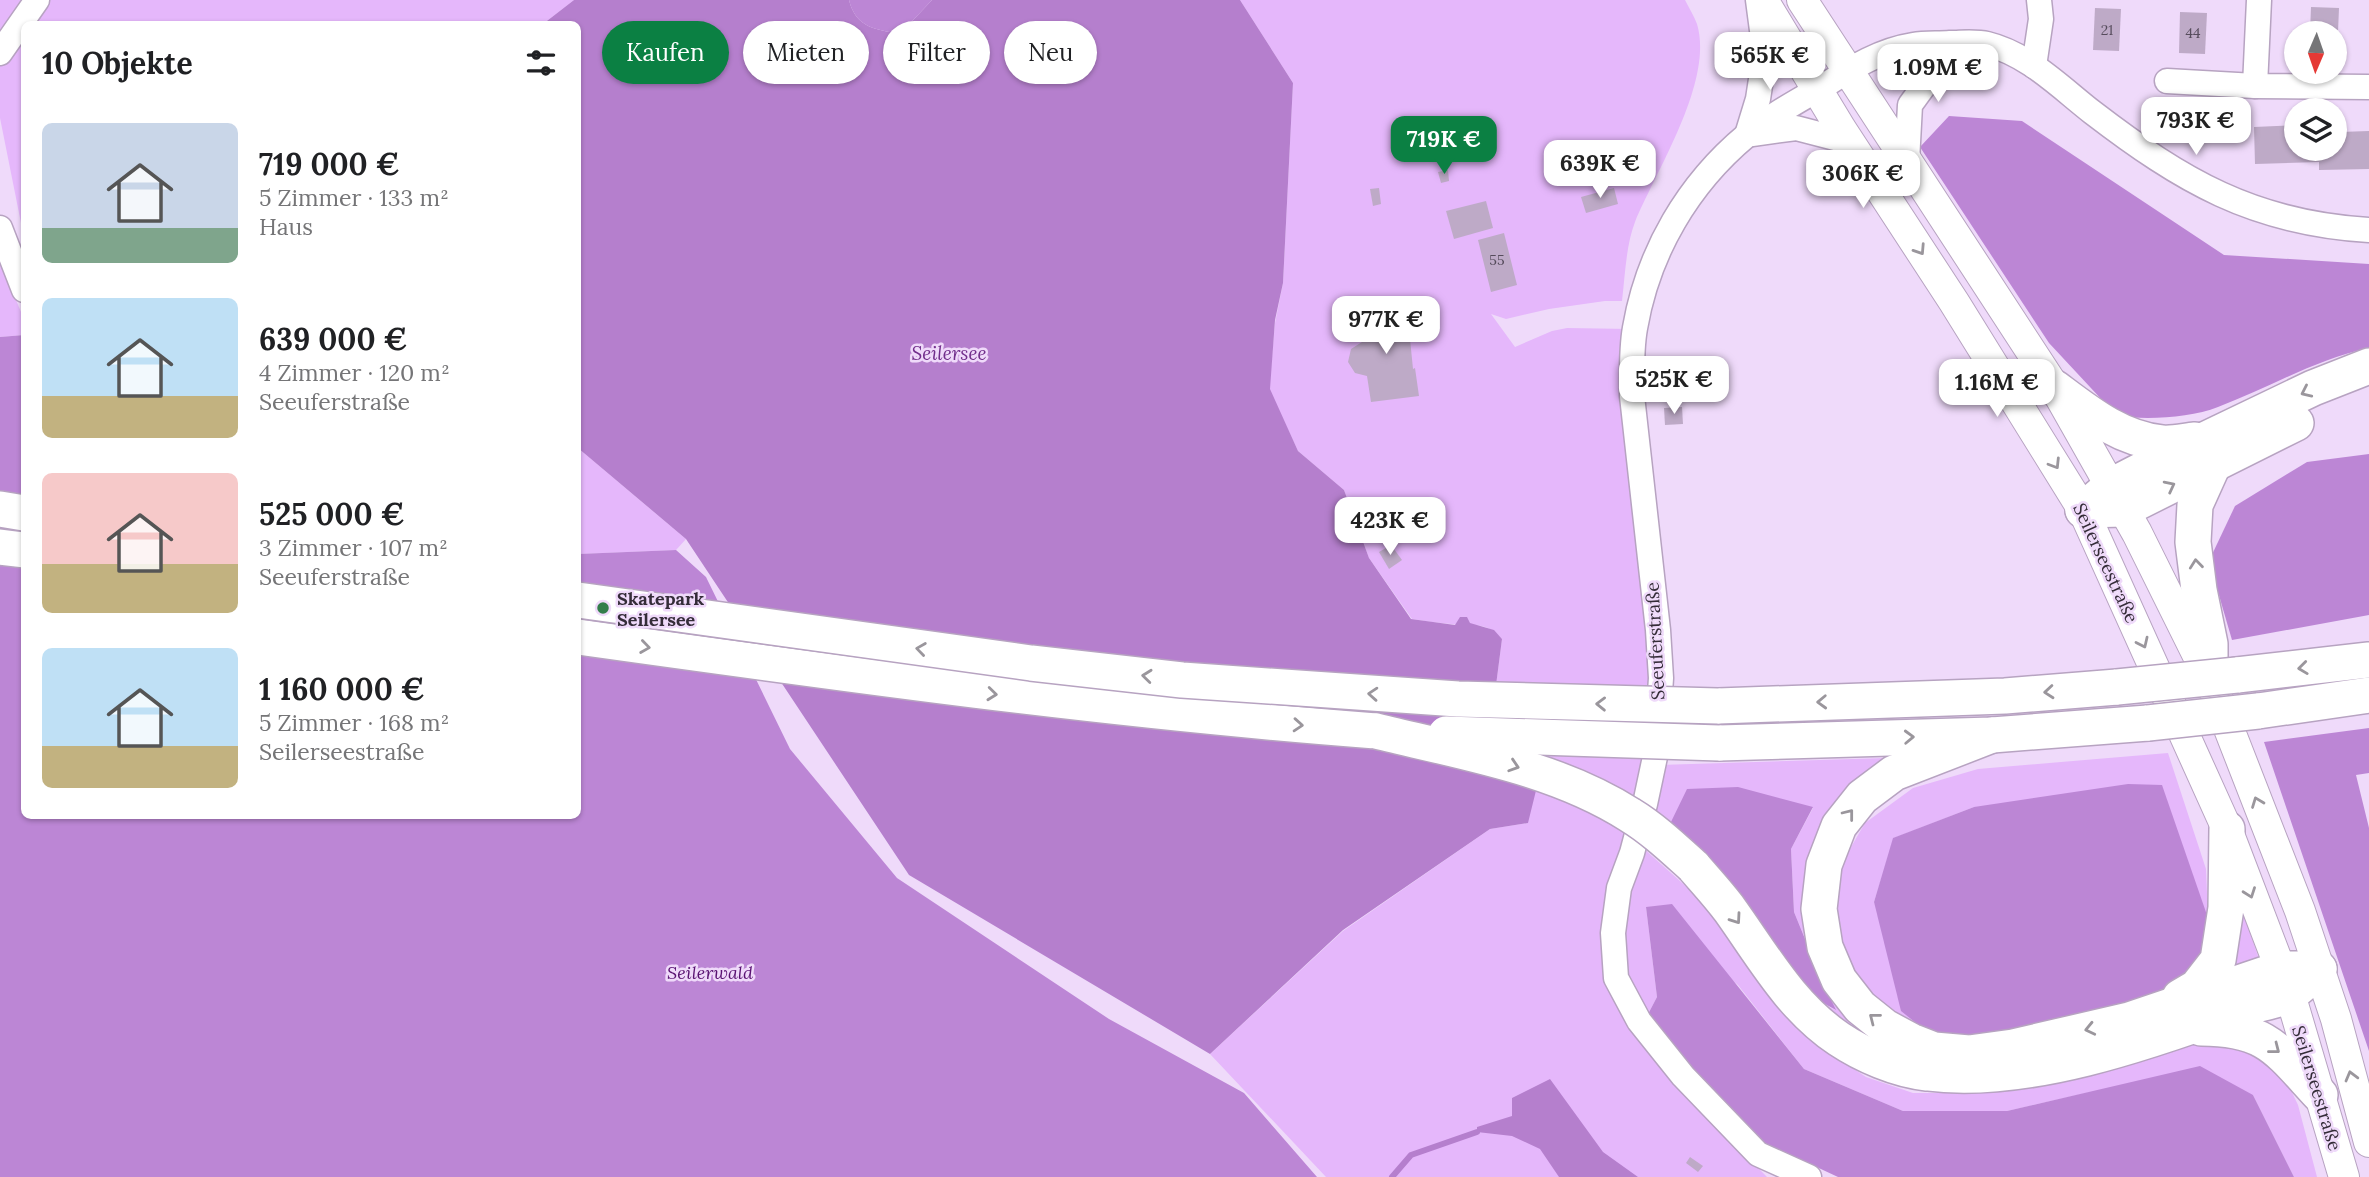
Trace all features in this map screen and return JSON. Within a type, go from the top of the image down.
[{"type":"highway","points":[[2082,510],[2118,498],[2210,451],[2313,388],[2369,366]]},
{"type":"highway","points":[[2054,388],[2099,420],[2127,435],[2210,451],[2369,392]]},
{"type":"highway","points":[[2210,451],[2195,505],[2193,542],[2210,643],[2224,678]]},
{"type":"highway","points":[[0,509],[21,512]]},
{"type":"highway","points":[[0,547],[21,550]]},
{"type":"highway","points":[[581,600],[1031,663],[1182,680],[1458,699],[1718,706],[2005,696],[2224,678],[2369,660]]},
{"type":"highway","points":[[581,637],[976,692],[1230,720],[1376,731],[1719,743],[1992,735],[2148,723],[2369,695]]},
{"type":"highway","points":[[1376,731],[1503,763],[1570,784],[1629,814],[1657,834],[1693,866],[1728,907],[1779,981],[1805,1011],[1839,1039],[1880,1060],[1926,1073],[2018,1073],[2082,1059],[2188,1028],[2254,1004],[2285,982]]},
{"type":"highway","points":[[1992,735],[1894,773],[1862,797],[1839,826],[1824,865],[1819,909],[1825,947],[1839,980],[1860,1007],[1885,1027],[1934,1050],[1969,1054],[2129,1020],[2156,1010],[2285,982],[2319,969]]},
{"type":"highway","points":[[2156,1010],[2197,987],[2218,960],[2226,908],[2227,829]]},
{"type":"highway","points":[[2188,1028],[2230,1028],[2254,1035],[2278,1049],[2320,1095]]},
{"type":"main road","name":"Seilerseestraße","points":[[1760,0],[1954,302],[2082,510],[2227,829],[2285,982],[2344,1177]]},
{"type":"main road","name":"Seilerseestraße","points":[[1802,0],[2054,388],[2224,678],[2336,1019],[2369,1142]]},
{"type":"street","points":[[22,21],[37,0]]},
{"type":"street","points":[[1760,0],[1765,52],[1758,99],[1747,135],[1796,128],[1850,142]]},
{"type":"street","points":[[2034,66],[2041,19],[2039,0]]},
{"type":"street","points":[[2255,86],[2259,0]]},
{"type":"street","points":[[0,53],[21,23]]},
{"type":"street","points":[[1907,161],[1910,105],[1942,61],[1965,43]]},
{"type":"street","name":"Seeuferstraße","points":[[1809,1177],[1758,1154],[1683,1076],[1639,1021],[1616,978],[1613,955],[1619,888],[1632,853],[1656,752],[1661,678],[1632,396],[1632,358],[1635,327],[1654,263],[1672,223],[1703,176],[1747,135],[1847,71],[1878,55],[1913,45],[1965,43],[1985,44],[2034,66],[2175,171],[2215,193],[2252,208],[2297,221],[2369,230]]},
{"type":"street","points":[[2166,81],[2255,86],[2369,87]]},
{"type":"street","points":[[0,228],[21,282]]},
{"type":"shaded area","points":[[0,0],[574,0],[547,21],[21,21],[21,223],[0,118]]},
{"type":"shaded area","points":[[1240,0],[1685,0],[1696,21],[1700,47],[1698,72],[1681,125],[1632,231],[1622,301],[1549,309],[1506,319],[1491,314],[1515,347],[1552,331],[1567,328],[1631,329],[1658,675],[1611,978],[1704,1113],[1767,1177],[1326,1177],[1210,1054],[1343,931],[1490,829],[1528,823],[1495,693],[1502,639],[1484,627],[1412,619],[1369,558],[1344,490],[1298,451],[1269,389],[1275,323],[1283,283],[1293,83]]},
{"type":"shaded area","points":[[0,262],[21,312],[21,335],[0,337]]},
{"type":"shaded area","points":[[581,451],[686,539],[676,550],[581,554]]},
{"type":"shaded area","points":[[2168,753],[2206,869],[2208,918],[1974,807],[1894,838],[1874,902],[1931,1035],[1865,995],[1843,956],[1837,910],[1840,866],[1865,823],[1913,788],[1978,769]]},
{"type":"shaded area","points":[[1919,757],[1888,766],[1812,896],[1876,1036],[1876,1050],[1797,989],[1835,1010],[1794,912],[1791,849],[1813,808],[1670,824],[1648,814],[1659,765]]},
{"type":"shaded area","points":[[1643,848],[1699,898],[1772,999],[1815,1043],[1866,1077],[1913,1093],[2020,1090],[2178,1047],[2214,1041],[2252,1046],[2280,1067],[2298,1105],[2317,1177],[2294,1177],[2253,1095],[2091,1092],[2007,1111],[1903,1111],[1804,1069],[1738,985],[1646,907],[1657,997],[1646,1018],[1627,978],[1622,945],[1624,912]]},
{"type":"shaded area","points":[[2240,904],[2260,962],[2221,976]]},
{"type":"green space","points":[[849,0],[932,0],[912,21],[883,21],[883,30],[869,26],[869,21],[861,21]]},
{"type":"green space","points":[[1949,116],[2022,121],[2224,255],[2369,264],[2369,348],[2330,359],[2207,411],[2168,417],[2117,416],[2049,343],[1920,147]]},
{"type":"green space","name":"Seilerwald","points":[[21,335],[21,819],[581,819],[581,554],[676,550],[706,577],[790,749],[897,878],[1109,1019],[1244,1093],[1317,1177],[0,1177],[0,337]]},
{"type":"green space","points":[[2369,454],[2369,615],[2232,640],[2209,561],[2235,506],[2307,462]]},
{"type":"green space","points":[[2369,728],[2369,773],[2356,775],[2369,828],[2369,1051],[2264,742]]},
{"type":"green space","points":[[2128,784],[2162,785],[2208,918],[2200,958],[2162,995],[1976,1042],[1931,1035],[1901,1011],[1874,902],[1893,838],[1974,807]]},
{"type":"green space","points":[[1738,787],[1813,807],[1791,849],[1794,912],[1836,1010],[1797,989],[1670,824],[1687,789]]},
{"type":"green space","points":[[1672,904],[1804,1069],[1903,1111],[2007,1111],[2200,1066],[2253,1095],[2294,1177],[1838,1177],[1765,1143],[1696,1079],[1646,1018],[1657,997],[1646,907]]},
{"type":"water","name":"Seilersee","points":[[574,0],[849,0],[861,21],[743,21],[743,84],[869,84],[869,26],[883,30],[883,84],[990,84],[990,21],[912,21],[932,0],[1240,0],[1293,83],[1283,283],[1275,320],[1270,389],[1298,451],[1344,490],[1369,558],[1411,619],[1455,625],[1460,617],[1467,617],[1470,623],[1494,630],[1502,639],[1495,693],[1526,714],[1546,750],[1528,823],[1490,829],[1343,930],[1210,1054],[909,875],[686,539],[581,451],[581,21],[547,21]]},
{"type":"water","points":[[1550,1079],[1603,1152],[1638,1177],[1559,1177],[1540,1149],[1512,1136],[1477,1132],[1477,1127],[1512,1116],[1512,1098]]},
{"type":"building","points":[[2311,7],[2339,8],[2338,21],[2310,21]]},
{"type":"building","points":[[2095,8],[2121,9],[2119,51],[2093,50]]},
{"type":"building","points":[[2180,12],[2207,13],[2205,54],[2179,53]]},
{"type":"building","points":[[2284,126],[2284,161],[2347,161],[2347,132],[2369,131],[2369,169],[2319,170],[2319,162],[2255,164],[2254,127]]},
{"type":"building","points":[[1448,170],[1449,181],[1441,183],[1438,172]]},
{"type":"building","points":[[1379,188],[1381,204],[1373,206],[1370,189]]},
{"type":"building","points":[[1614,188],[1618,204],[1586,213],[1581,197]]},
{"type":"building","points":[[1486,201],[1493,228],[1454,239],[1446,211]]},
{"type":"building","points":[[1504,233],[1517,285],[1491,292],[1478,240]]},
{"type":"building","points":[[1407,309],[1413,369],[1415,368],[1419,396],[1371,402],[1367,376],[1355,373],[1348,362],[1351,349],[1362,342],[1359,316]]},
{"type":"building","points":[[1682,407],[1683,424],[1665,425],[1664,408]]},
{"type":"building","points":[[1391,545],[1402,560],[1389,569],[1379,552]]},
{"type":"building","points":[[1690,1157],[1703,1166],[1698,1172],[1686,1163]]},
{"type":"waterway","points":[[1392,1177],[1411,1155],[1477,1132]]},
{"type":"place","name":"Skatepark Seilersee","points":[[603,608]]}]
